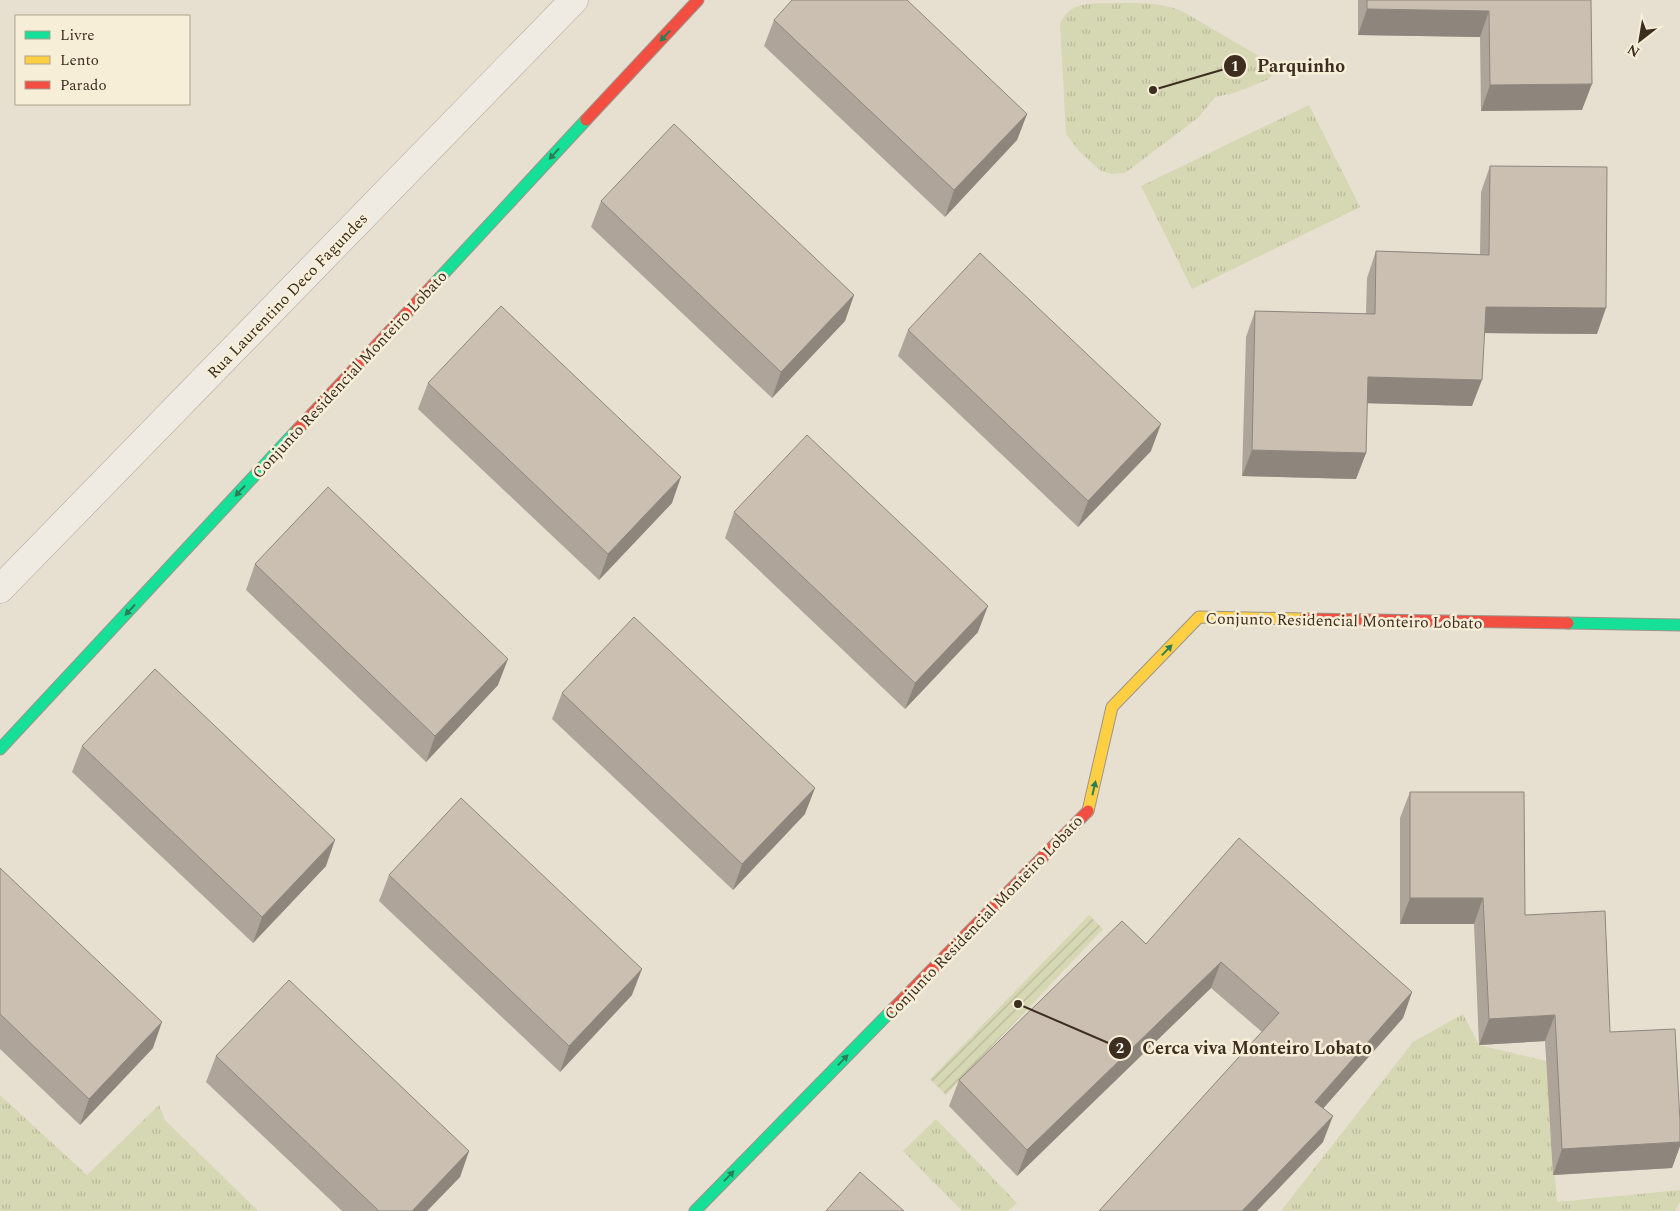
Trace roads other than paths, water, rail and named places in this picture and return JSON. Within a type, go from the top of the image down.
[{"type":"street","name":"Rua Laurentino Deco Fagundes","points":[[0,589],[574,0]]},
{"type":"street","name":"Conjunto Residencial Monteiro Lobato","points":[[0,749],[698,0]]},
{"type":"street","name":"Conjunto Residencial Monteiro Lobato","points":[[695,1211],[1089,808],[1112,707],[1199,617],[1680,625]]},
{"type":"place","name":"Parquinho","points":[[1153,90]]},
{"type":"place","name":"Cerca viva Monteiro Lobato","points":[[1018,1004]]}]
